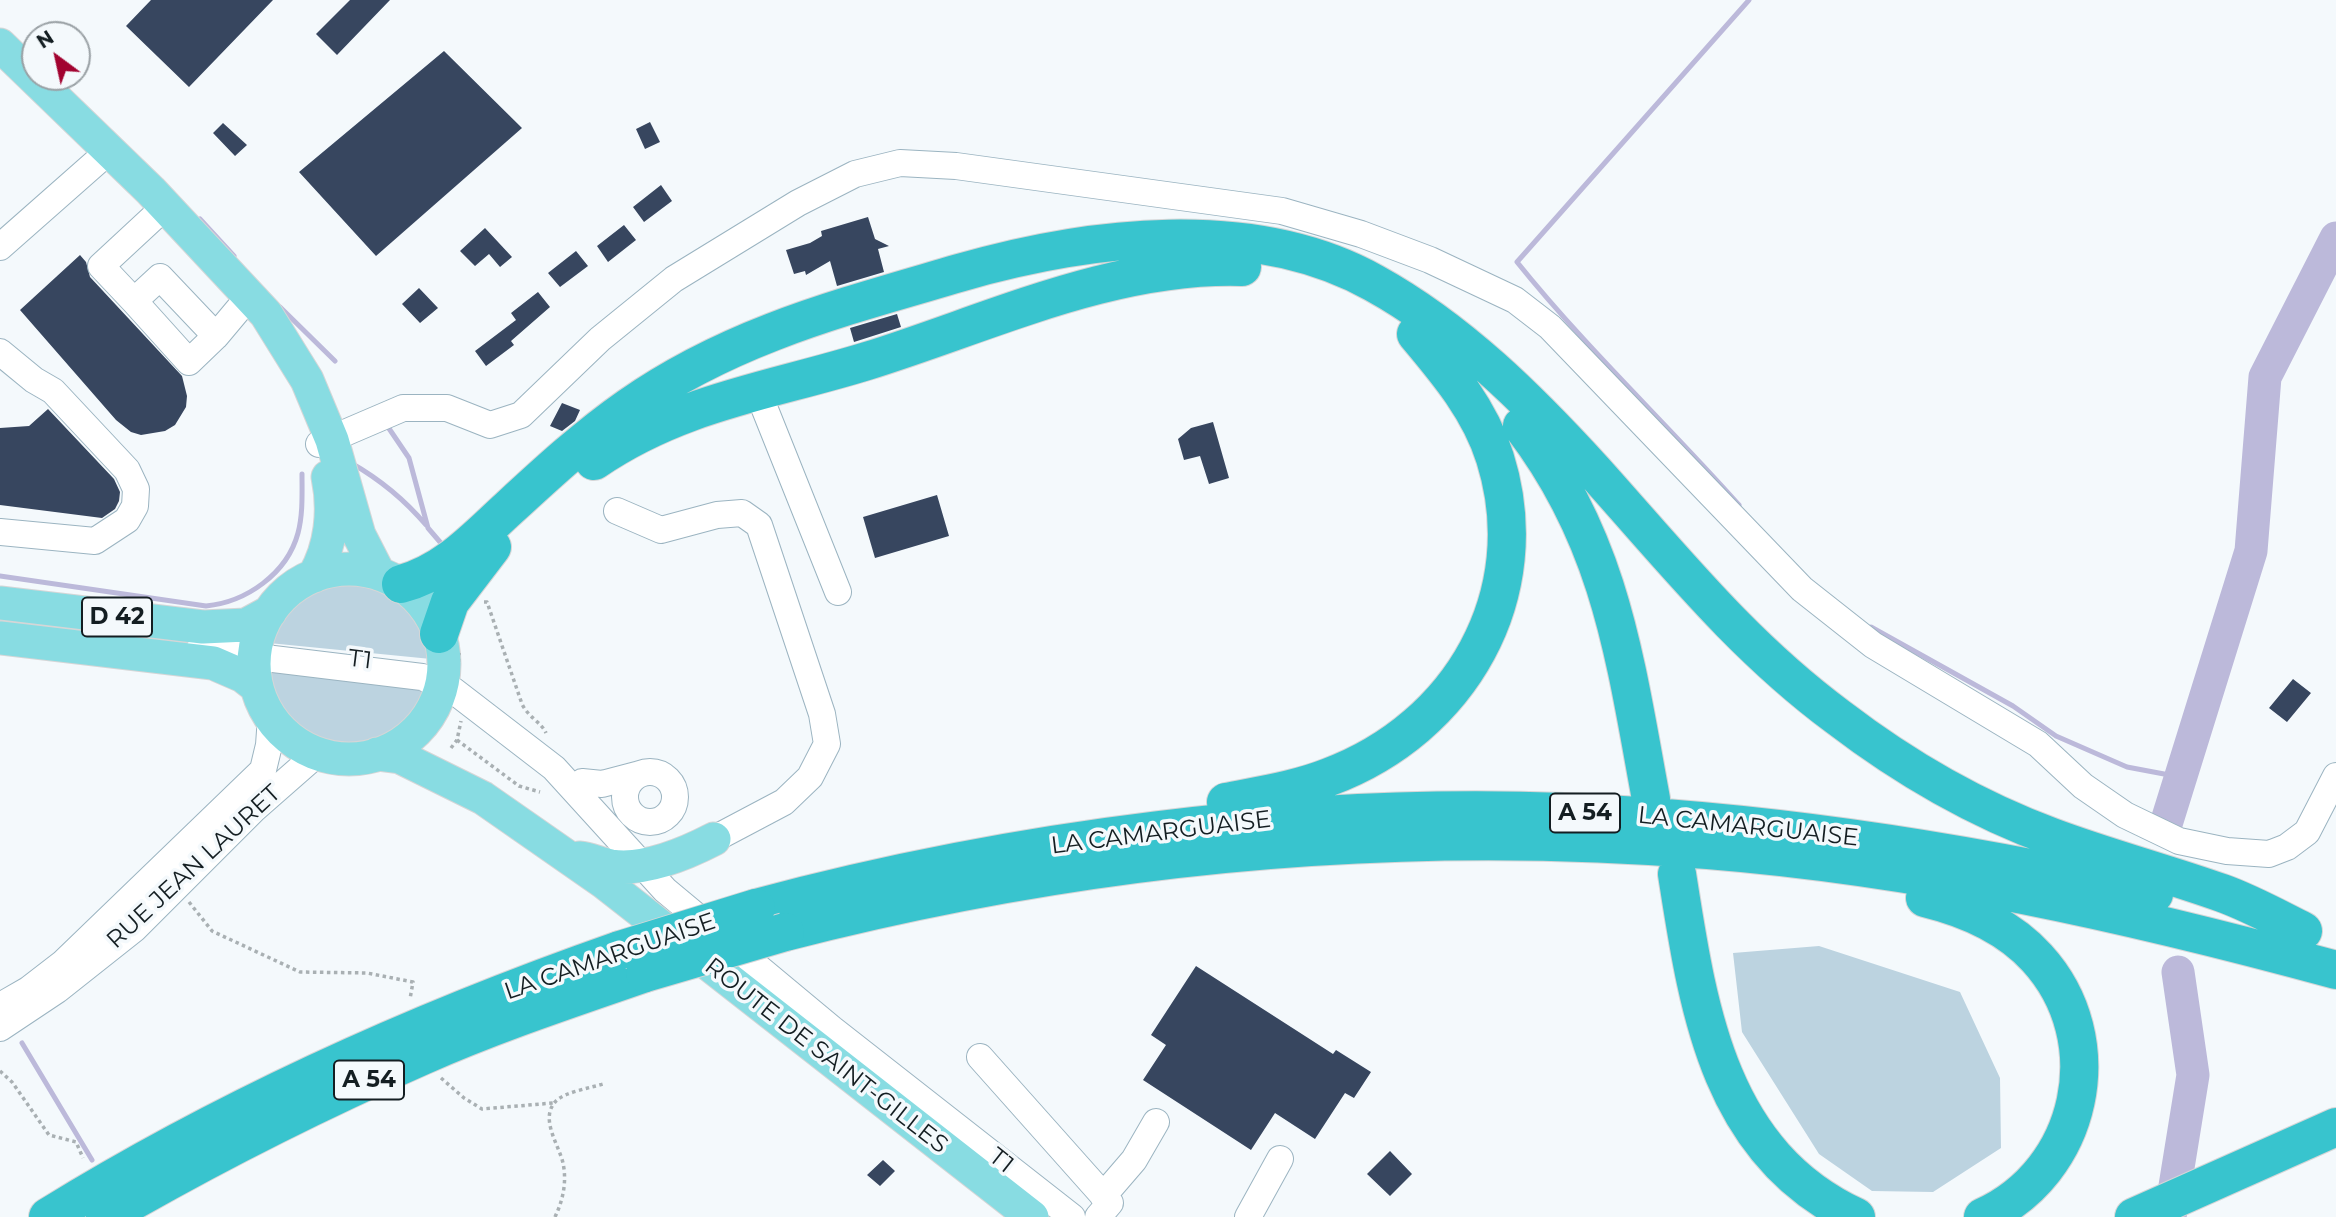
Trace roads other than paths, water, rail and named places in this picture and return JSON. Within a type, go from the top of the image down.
[{"type":"highway","points":[[390,579],[423,579],[466,549],[573,450],[624,411],[699,362],[779,328],[961,272],[1052,250],[1160,239],[1237,241],[1301,254],[1369,279],[1426,314],[1478,353],[1592,469],[1698,591],[1748,642],[1837,717],[1886,752],[1981,805],[2049,836],[2228,895],[2320,936]]},
{"type":"highway","points":[[439,634],[450,601],[506,530],[563,484],[624,441],[657,424],[688,411],[866,361],[1067,294],[1155,272],[1199,265],[1244,267],[1304,279],[1344,293],[1416,334],[1474,374],[1499,399],[1538,447],[1573,502],[1588,534],[1614,611],[1658,799],[1639,659],[1617,571],[1588,502],[1523,400]]},
{"type":"highway","points":[[861,880],[1013,840],[1303,787],[1332,777],[1383,751],[1436,709],[1466,671],[1486,634],[1500,588],[1507,534],[1500,479],[1485,431],[1458,386],[1416,334]]},
{"type":"highway","name":"LA CAMARGUAISE","points":[[48,1217],[160,1151],[320,1069],[515,987],[632,961],[771,920],[861,880],[1053,846],[1255,820],[1401,812],[1562,812],[1766,827],[1870,839],[2071,875],[2320,936]]},
{"type":"highway","name":"LA CAMARGUAISE","points":[[771,920],[1189,856],[1309,846],[1461,839],[1710,850],[1892,873],[2059,902],[2336,970]]},
{"type":"highway","points":[[1710,850],[1741,868],[1908,894],[1962,909],[1996,925],[2020,942],[2050,975],[2070,1014],[2081,1056],[2072,1122],[2050,1164],[2037,1180],[2005,1206],[1983,1217]]},
{"type":"highway","points":[[1824,1217],[1772,1177],[1742,1141],[1715,1093],[1690,1018],[1670,873],[1712,1048],[1733,1097],[1764,1146],[1801,1184],[1857,1217]]},
{"type":"highway","name":"LA CAMARGUAISE","points":[[105,1217],[266,1129],[412,1060],[524,1015],[632,961]]},
{"type":"highway","points":[[2135,1217],[2263,1157],[2336,1127]]},
{"type":"main road","points":[[0,45],[105,155],[266,314],[307,380],[359,535],[390,579],[420,601],[439,634],[442,679],[424,721],[403,741],[377,754],[353,758],[318,753],[291,739],[271,717],[256,663],[270,612],[293,587],[314,576],[342,569],[390,579]]},
{"type":"main road","points":[[0,63],[105,155],[156,215],[257,321],[279,355],[326,442],[331,512],[326,556],[314,576]]},
{"type":"main road","name":"D 42","points":[[0,603],[203,627],[246,625],[270,612]]},
{"type":"main road","name":"D 42","points":[[0,638],[213,663],[256,663]]},
{"type":"main road","name":"ROUTE DE SAINT-GILLES","points":[[424,721],[428,741],[483,798]]},
{"type":"main road","name":"ROUTE DE SAINT-GILLES","points":[[377,754],[400,757],[483,798],[565,855],[677,938],[1032,1217]]},
{"type":"main road","points":[[565,855],[614,867],[639,864],[690,851],[714,839]]},
{"type":"street","points":[[0,247],[105,155]]},
{"type":"street","points":[[326,442],[403,408],[447,408],[490,425],[521,415],[600,339],[674,279],[798,202],[855,174],[900,163],[957,166],[1283,211],[1373,238],[1430,260],[1515,300],[1550,327],[1802,589],[1873,645],[2038,744],[2082,786],[2124,815],[2179,841],[2227,851],[2269,854],[2287,847],[2307,832],[2336,776]]},
{"type":"street","points":[[156,215],[101,266],[189,362],[242,305]]},
{"type":"street","points":[[134,301],[160,277],[216,336]]},
{"type":"street","points":[[0,352],[34,380],[53,391],[127,470],[136,489],[135,506],[128,520],[95,541],[0,532]]},
{"type":"street","points":[[758,392],[838,593]]},
{"type":"street","points":[[617,511],[661,530],[717,515],[742,513],[759,525],[822,714],[827,744],[810,777],[784,802],[714,839]]},
{"type":"street","name":"T1","points":[[0,614],[256,663]]},
{"type":"street","name":"T1","points":[[0,625],[256,663],[424,668],[582,782],[626,829],[639,864]]},
{"type":"street","name":"T1","points":[[442,679],[554,768],[664,890],[832,1029],[1072,1217]]},
{"type":"street","name":"RUE JEAN LAURET","points":[[0,1006],[28,990],[63,963],[263,770],[270,745],[271,717]]},
{"type":"street","name":"RUE JEAN LAURET","points":[[0,1028],[37,1004],[134,929],[253,810],[318,753]]},
{"type":"street","points":[[554,768],[626,829],[641,837],[650,835],[673,806],[675,798],[670,782],[656,773],[640,774],[602,784],[582,782]]},
{"type":"street","points":[[640,774],[628,785],[625,793],[628,809],[632,815],[647,822],[663,819]]},
{"type":"street","points":[[980,1057],[1109,1208],[1156,1122]]},
{"type":"street","points":[[1248,1217],[1280,1159]]},
{"type":"waterway","points":[[1739,505],[1598,355],[1517,262],[1749,0]]},
{"type":"waterway","points":[[200,219],[234,256]]},
{"type":"waterway","points":[[2166,824],[2251,551],[2265,377],[2336,238]]},
{"type":"waterway","points":[[280,307],[335,361]]},
{"type":"waterway","points":[[388,427],[409,458],[428,528],[440,542]]},
{"type":"waterway","points":[[351,463],[391,491],[426,525]]},
{"type":"waterway","points":[[0,576],[206,606],[236,599],[275,573],[293,548],[301,519],[302,474]]},
{"type":"waterway","points":[[1871,627],[2013,706],[2056,736],[2127,767],[2180,777]]},
{"type":"waterway","points":[[2170,1217],[2193,1075],[2178,972]]},
{"type":"waterway","points":[[22,1043],[92,1160]]}]
